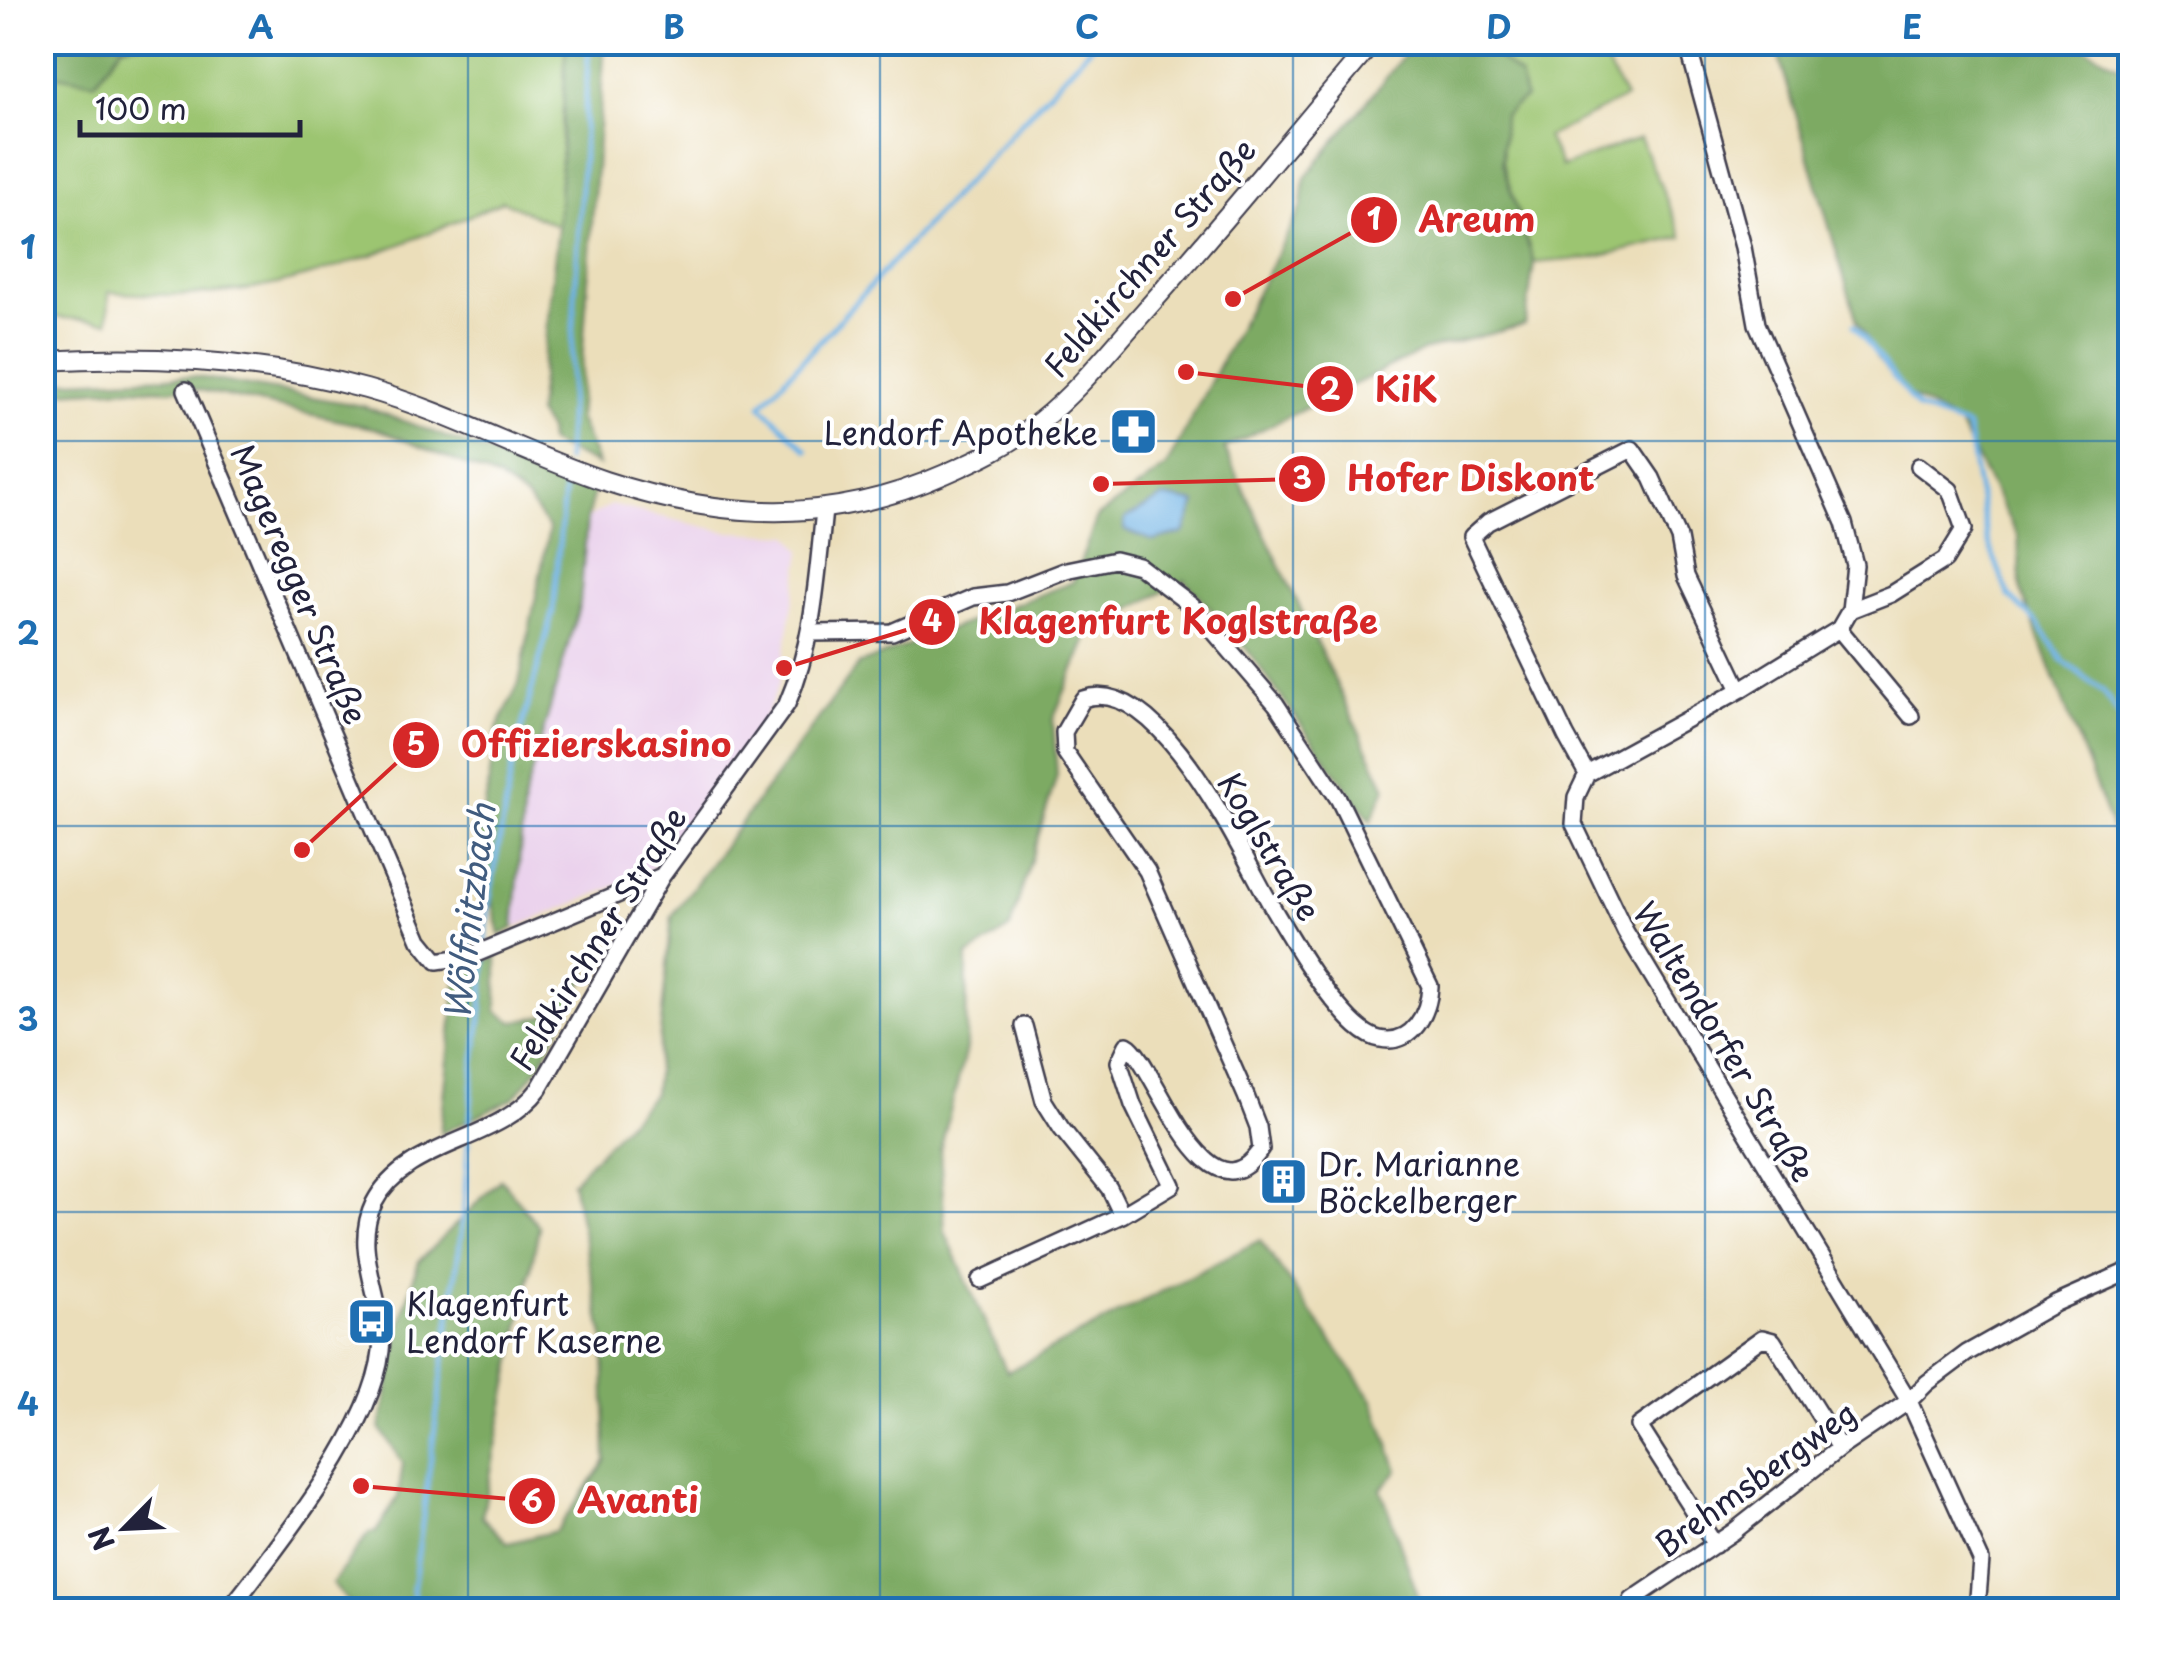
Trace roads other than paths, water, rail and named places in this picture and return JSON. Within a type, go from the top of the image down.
[{"type":"main road","name":"Feldkirchner Straße","points":[[824,510],[903,493],[1010,443],[1067,398],[1374,42]]},
{"type":"main road","points":[[42,361],[162,358],[269,368],[392,397],[602,480],[722,507],[824,510]]},
{"type":"street","points":[[1686,42],[1743,247],[1757,324],[1844,523],[1855,565],[1850,610],[1838,629],[1740,690],[1587,774],[1471,537],[1488,522],[1632,450],[1652,478],[1678,538],[1686,576],[1740,690]]},
{"type":"street","name":"Mageregger Straße","points":[[186,390],[420,940],[437,960],[470,956],[662,876]]},
{"type":"street","points":[[1850,610],[1891,594],[1945,560],[1964,529],[1950,490],[1919,466]]},
{"type":"street","name":"Feldkirchner Straße","points":[[228,1610],[309,1502],[366,1402],[381,1352],[382,1323],[367,1262],[365,1233],[386,1183],[407,1167],[515,1114],[540,1089],[662,876],[787,704],[800,675],[811,633],[824,510]]},
{"type":"street","name":"Koglstraße","points":[[811,633],[892,632],[974,597],[1007,592],[1066,570],[1115,560],[1139,566],[1192,606],[1276,704],[1339,800],[1430,986],[1429,1006],[1413,1030],[1398,1038],[1382,1040],[1362,1031],[1339,1008],[1275,913],[1205,788],[1180,752],[1142,713],[1122,699],[1098,694],[1082,699],[1064,732],[1065,752],[1147,871],[1246,1096],[1258,1127],[1261,1149],[1250,1165],[1238,1170],[1222,1169],[1209,1160],[1179,1130],[1136,1049],[1127,1044],[1119,1062],[1133,1104],[1172,1185],[1122,1215],[980,1280]]},
{"type":"street","points":[[1838,629],[1911,716]]},
{"type":"street","name":"Waltendorfer Straße","points":[[1587,774],[1576,796],[1574,824],[1625,931],[1909,1401],[1981,1560],[1977,1610]]},
{"type":"street","points":[[1024,1026],[1044,1101],[1109,1188],[1122,1215]]},
{"type":"street","name":"Brehmsbergweg","points":[[1632,1600],[1909,1401],[1966,1353],[2056,1303],[2130,1270]]},
{"type":"street","points":[[1715,1544],[1639,1426],[1762,1338],[1773,1340],[1840,1448]]},
{"type":"water","points":[[1164,497],[1196,503],[1184,533],[1153,541],[1124,530],[1125,519]]},
{"type":"waterway","name":"Wölfnitzbach","points":[[566,460],[589,42]]},
{"type":"waterway","points":[[807,450],[761,405],[1095,42]]},
{"type":"waterway","points":[[1854,325],[1918,409],[1967,427],[1987,539],[2009,596],[2039,625],[2064,662],[2103,691],[2125,725],[2130,760]]},
{"type":"waterway","name":"Wölfnitzbach","points":[[469,1131],[488,909],[513,761],[553,610],[566,471]]},
{"type":"waterway","name":"Wölfnitzbach","points":[[416,1610],[413,1590],[463,1220],[468,1142]]},
{"type":"place","name":"Areum","points":[[1233,299]]},
{"type":"place","name":"KiK","points":[[1186,372]]},
{"type":"place","name":"Lendorf Apotheke","points":[[1133,432]]},
{"type":"place","name":"Hofer Diskont","points":[[1101,484]]},
{"type":"place","name":"Klagenfurt Koglstraße","points":[[784,668]]},
{"type":"place","name":"Offizierskasino","points":[[302,850]]},
{"type":"place","name":"Dr. Marianne Böckelberger","points":[[1283,1181]]},
{"type":"place","name":"Klagenfurt Lendorf Kaserne","points":[[371,1321]]},
{"type":"place","name":"Avanti","points":[[361,1486]]}]
